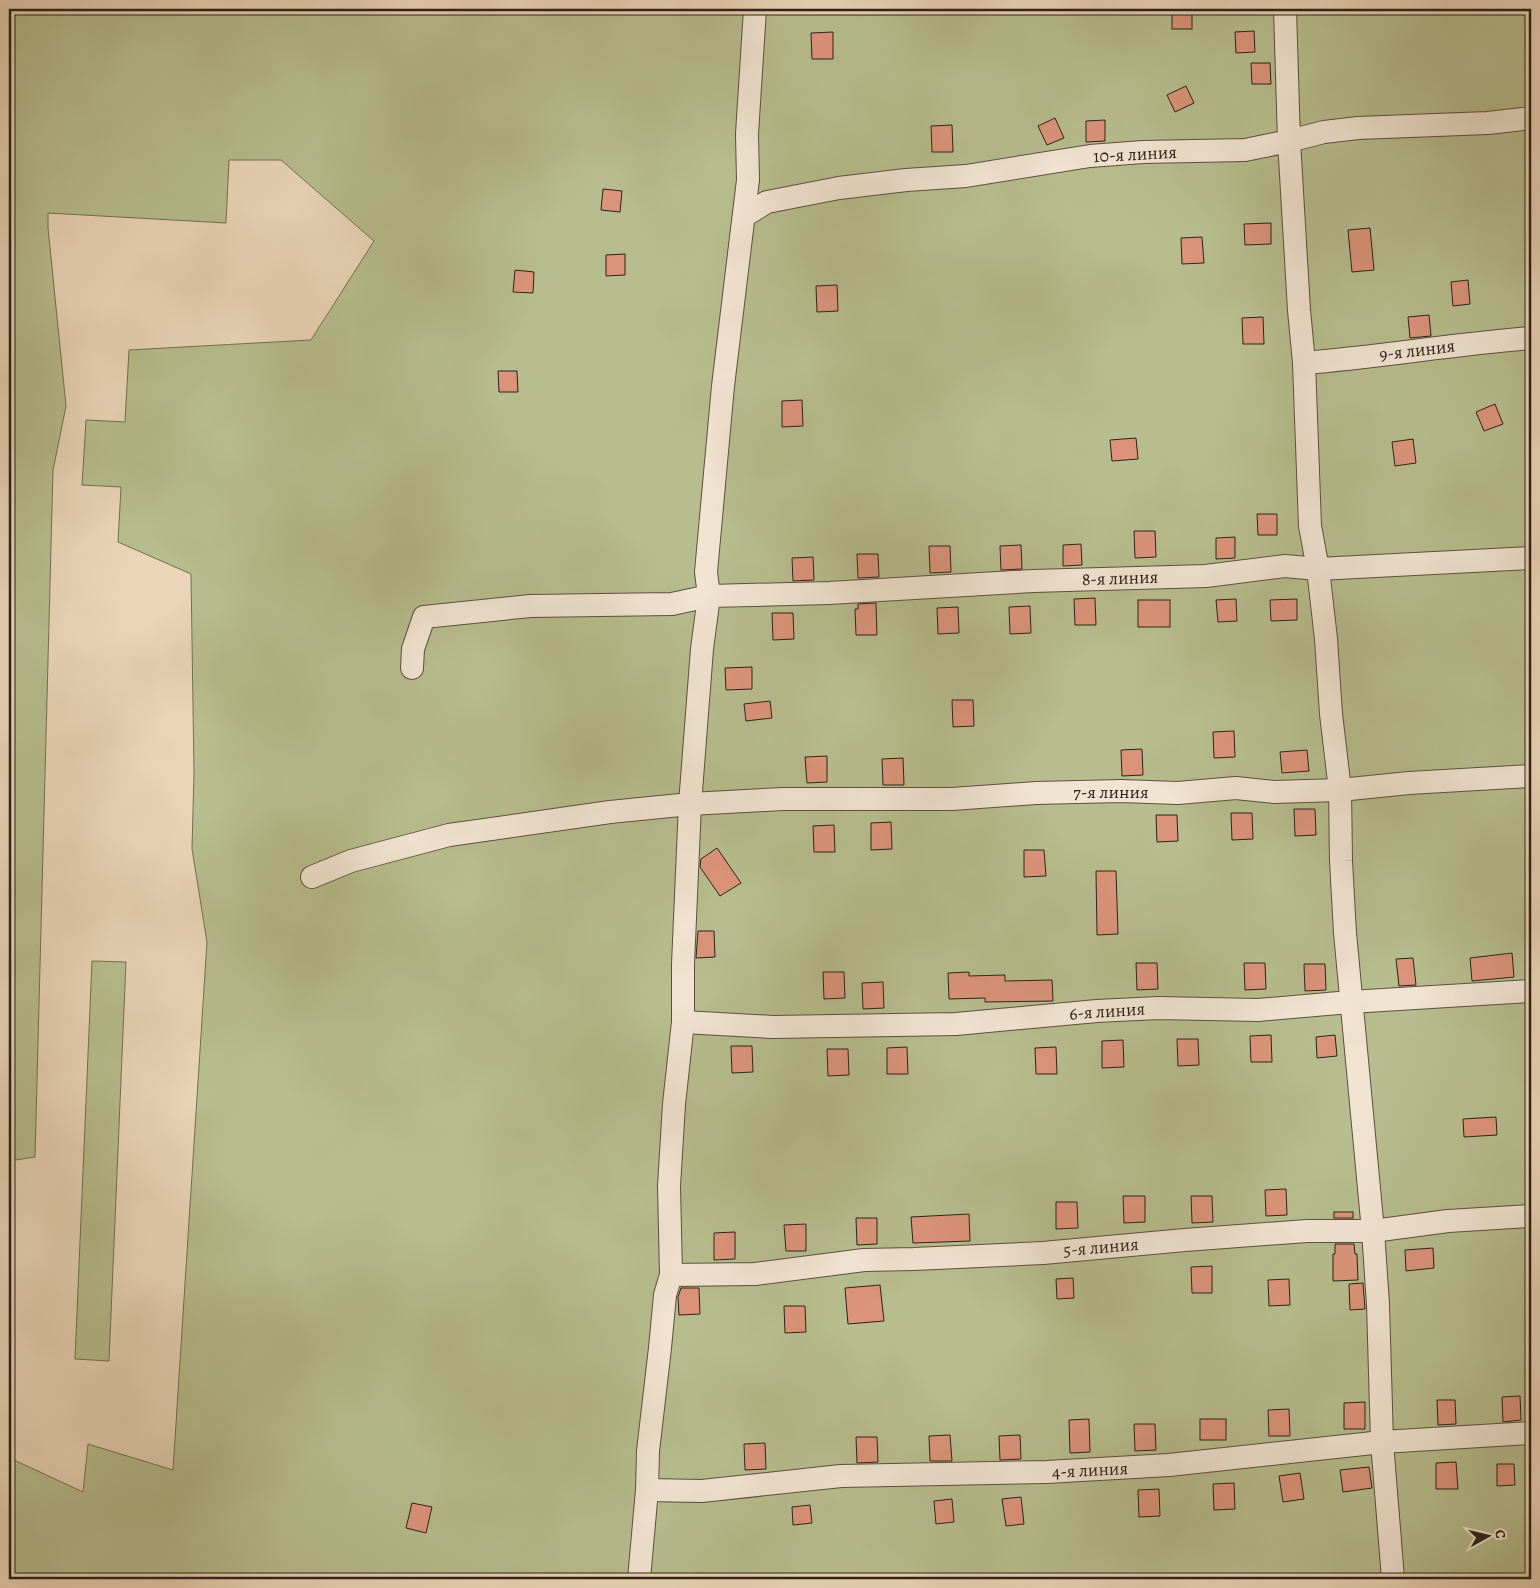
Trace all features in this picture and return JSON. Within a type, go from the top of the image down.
[{"type":"street","points":[[639,1579],[647,1490],[648,1452],[665,1295],[671,1275],[670,1186],[674,1104],[683,1022],[683,964],[690,804],[702,649],[709,596],[706,572],[723,386],[748,180],[748,125],[755,9]]},
{"type":"street","points":[[1286,9],[1290,142],[1299,310],[1304,363],[1310,526],[1318,568],[1340,790],[1340,861],[1350,1002],[1373,1231],[1378,1304],[1382,1442],[1393,1579]]},
{"type":"street","name":"10-я линия","points":[[744,216],[767,202],[838,188],[906,180],[966,176],[1090,156],[1143,152],[1245,150],[1290,142],[1324,132],[1358,128],[1488,123],[1531,118]]},
{"type":"street","name":"9-я линия","points":[[1304,363],[1347,360],[1441,347],[1531,338]]},
{"type":"street","name":"8-я линия","points":[[412,668],[413,649],[424,617],[530,606],[672,604],[709,596],[829,593],[1042,580],[1206,576],[1285,566],[1318,568],[1531,558]]},
{"type":"street","name":"7-я линия","points":[[312,877],[351,861],[449,834],[610,812],[690,804],[783,799],[952,799],[1036,793],[1121,791],[1178,793],[1236,788],[1274,792],[1340,790],[1409,783],[1531,776]]},
{"type":"street","name":"6-я линия","points":[[683,1022],[773,1027],[956,1024],[1098,1011],[1158,1008],[1258,1010],[1350,1002],[1531,991]]},
{"type":"street","name":"5-я линия","points":[[671,1275],[755,1274],[864,1260],[914,1260],[1307,1232],[1373,1231],[1448,1222],[1531,1216]]},
{"type":"street","name":"4-я линия","points":[[647,1490],[702,1491],[841,1476],[1047,1472],[1169,1465],[1382,1442],[1531,1433]]},
{"type":"green space","points":[[9,9],[1531,9],[1531,1579],[9,1579],[9,1196],[14,1460],[83,1492],[88,1444],[173,1470],[207,942],[192,849],[194,772],[191,574],[118,542],[121,487],[82,485],[86,420],[125,422],[129,350],[311,340],[374,241],[281,160],[229,160],[226,223],[48,213],[66,406],[53,470],[35,1157],[9,1161]]},
{"type":"green space","points":[[92,961],[126,962],[109,1361],[75,1359]]},
{"type":"building","points":[[1172,9],[1192,9],[1192,29],[1172,29]]},
{"type":"building","points":[[1254,31],[1255,52],[1236,53],[1235,32]]},
{"type":"building","points":[[833,32],[833,59],[812,59],[811,33]]},
{"type":"building","points":[[1251,63],[1270,63],[1271,84],[1252,84]]},
{"type":"building","points":[[1186,86],[1194,103],[1175,112],[1167,95]]},
{"type":"building","points":[[1055,118],[1064,138],[1047,145],[1038,126]]},
{"type":"building","points":[[1105,120],[1105,141],[1086,142],[1086,121]]},
{"type":"building","points":[[952,125],[953,152],[932,152],[931,126]]},
{"type":"building","points":[[603,189],[622,191],[620,212],[601,210]]},
{"type":"building","points":[[1271,223],[1271,244],[1245,245],[1244,224]]},
{"type":"building","points":[[1370,228],[1374,270],[1352,272],[1348,230]]},
{"type":"building","points":[[1202,237],[1204,263],[1182,264],[1181,238]]},
{"type":"building","points":[[625,254],[625,275],[606,276],[606,255]]},
{"type":"building","points":[[515,270],[534,272],[533,293],[513,292]]},
{"type":"building","points":[[1468,280],[1470,304],[1453,306],[1451,282]]},
{"type":"building","points":[[837,285],[838,311],[817,312],[816,286]]},
{"type":"building","points":[[1429,315],[1431,336],[1410,338],[1408,317]]},
{"type":"building","points":[[1263,317],[1264,344],[1243,344],[1242,318]]},
{"type":"building","points":[[498,371],[517,371],[518,392],[499,392]]},
{"type":"building","points":[[802,400],[803,426],[782,427],[782,401]]},
{"type":"building","points":[[1495,404],[1503,424],[1484,431],[1476,412]]},
{"type":"building","points":[[1136,438],[1138,459],[1112,461],[1110,440]]},
{"type":"building","points":[[1413,439],[1416,463],[1395,466],[1392,442]]},
{"type":"building","points":[[1257,514],[1277,514],[1277,535],[1258,535]]},
{"type":"building","points":[[1134,531],[1155,531],[1156,557],[1135,558]]},
{"type":"building","points":[[1235,537],[1235,558],[1216,559],[1216,538]]},
{"type":"building","points":[[1081,544],[1082,565],[1063,566],[1063,545]]},
{"type":"building","points":[[1021,545],[1022,569],[1001,570],[1000,546]]},
{"type":"building","points":[[929,546],[950,546],[951,572],[930,573]]},
{"type":"building","points":[[857,554],[878,554],[879,577],[858,578]]},
{"type":"building","points":[[813,557],[814,580],[793,581],[792,558]]},
{"type":"building","points":[[1095,598],[1096,625],[1075,625],[1074,599]]},
{"type":"building","points":[[1236,599],[1237,621],[1218,622],[1216,600]]},
{"type":"building","points":[[1297,599],[1297,620],[1271,621],[1270,600]]},
{"type":"building","points":[[1138,600],[1170,600],[1170,627],[1138,627]]},
{"type":"building","points":[[876,603],[877,635],[856,635],[855,609],[858,609],[858,604]]},
{"type":"building","points":[[1030,606],[1031,633],[1010,634],[1009,607]]},
{"type":"building","points":[[958,607],[959,633],[938,634],[937,608]]},
{"type":"building","points":[[772,613],[793,613],[794,639],[773,640]]},
{"type":"building","points":[[752,667],[752,689],[726,690],[725,668]]},
{"type":"building","points":[[952,700],[973,700],[974,726],[953,727]]},
{"type":"building","points":[[770,701],[772,718],[746,721],[744,704]]},
{"type":"building","points":[[1234,731],[1235,757],[1214,758],[1213,732]]},
{"type":"building","points":[[1142,749],[1143,775],[1122,776],[1121,750]]},
{"type":"building","points":[[1307,750],[1309,771],[1282,773],[1280,752]]},
{"type":"building","points":[[827,756],[827,782],[807,783],[805,757]]},
{"type":"building","points":[[903,758],[904,785],[883,785],[882,759]]},
{"type":"building","points":[[1294,809],[1315,809],[1316,835],[1295,836]]},
{"type":"building","points":[[1231,813],[1252,813],[1253,839],[1232,840]]},
{"type":"building","points":[[1156,815],[1177,815],[1178,841],[1157,842]]},
{"type":"building","points":[[891,822],[892,849],[871,850],[871,823]]},
{"type":"building","points":[[834,825],[835,852],[814,852],[813,826]]},
{"type":"building","points":[[717,848],[741,883],[720,896],[700,867],[701,859]]},
{"type":"building","points":[[1024,850],[1044,850],[1046,876],[1024,877]]},
{"type":"building","points":[[1096,871],[1116,871],[1118,934],[1097,935]]},
{"type":"building","points":[[698,931],[714,931],[715,957],[696,958]]},
{"type":"building","points":[[1512,953],[1514,977],[1472,981],[1470,958]]},
{"type":"building","points":[[1413,958],[1416,985],[1399,986],[1396,959]]},
{"type":"building","points":[[1136,963],[1157,963],[1158,989],[1137,990]]},
{"type":"building","points":[[1244,963],[1265,963],[1266,989],[1245,990]]},
{"type":"building","points":[[1304,964],[1325,964],[1326,990],[1305,991]]},
{"type":"building","points":[[823,972],[844,972],[845,998],[824,999]]},
{"type":"building","points":[[969,972],[969,976],[1005,975],[1005,981],[1052,980],[1053,1001],[985,1002],[985,998],[949,999],[948,973]]},
{"type":"building","points":[[883,982],[884,1008],[863,1009],[862,983]]},
{"type":"building","points":[[1271,1035],[1272,1062],[1251,1062],[1250,1036]]},
{"type":"building","points":[[1335,1035],[1337,1056],[1317,1058],[1316,1037]]},
{"type":"building","points":[[1177,1039],[1198,1039],[1199,1065],[1178,1066]]},
{"type":"building","points":[[1123,1040],[1124,1067],[1102,1068],[1102,1041]]},
{"type":"building","points":[[731,1046],[752,1046],[753,1072],[732,1073]]},
{"type":"building","points":[[907,1047],[908,1074],[887,1074],[887,1048]]},
{"type":"building","points":[[1056,1047],[1057,1074],[1036,1074],[1035,1048]]},
{"type":"building","points":[[827,1049],[848,1049],[849,1075],[828,1076]]},
{"type":"building","points":[[1496,1117],[1497,1135],[1464,1137],[1463,1119]]},
{"type":"building","points":[[1286,1189],[1287,1215],[1266,1216],[1265,1190]]},
{"type":"building","points":[[1123,1196],[1145,1196],[1145,1222],[1124,1223]]},
{"type":"building","points":[[1191,1196],[1212,1196],[1213,1222],[1192,1223]]},
{"type":"building","points":[[1056,1202],[1077,1202],[1078,1228],[1056,1229]]},
{"type":"building","points":[[1334,1212],[1353,1212],[1353,1218],[1334,1218]]},
{"type":"building","points":[[969,1214],[970,1241],[913,1243],[911,1217]]},
{"type":"building","points":[[856,1218],[877,1218],[877,1244],[857,1245]]},
{"type":"building","points":[[806,1224],[806,1251],[786,1251],[784,1225]]},
{"type":"building","points":[[735,1232],[735,1259],[714,1260],[714,1233]]},
{"type":"building","points":[[1335,1244],[1354,1244],[1355,1254],[1357,1254],[1358,1280],[1333,1281]]},
{"type":"building","points":[[1433,1248],[1434,1268],[1406,1271],[1405,1250]]},
{"type":"building","points":[[1212,1266],[1212,1293],[1192,1293],[1191,1267]]},
{"type":"building","points":[[1073,1278],[1074,1298],[1057,1299],[1056,1279]]},
{"type":"building","points":[[1289,1279],[1290,1305],[1269,1306],[1268,1280]]},
{"type":"building","points":[[1363,1283],[1365,1309],[1350,1310],[1349,1284]]},
{"type":"building","points":[[880,1285],[884,1321],[848,1324],[845,1288]]},
{"type":"building","points":[[681,1288],[699,1288],[700,1314],[679,1315],[678,1297]]},
{"type":"building","points":[[784,1306],[805,1306],[806,1332],[785,1333]]},
{"type":"building","points":[[1520,1396],[1521,1420],[1503,1422],[1502,1397]]},
{"type":"building","points":[[1437,1400],[1455,1400],[1456,1424],[1438,1425]]},
{"type":"building","points":[[1365,1402],[1365,1429],[1344,1429],[1344,1403]]},
{"type":"building","points":[[1289,1409],[1290,1436],[1269,1436],[1268,1410]]},
{"type":"building","points":[[1089,1419],[1090,1452],[1070,1453],[1069,1420]]},
{"type":"building","points":[[1200,1419],[1226,1419],[1226,1440],[1200,1440]]},
{"type":"building","points":[[1134,1424],[1155,1424],[1156,1450],[1135,1451]]},
{"type":"building","points":[[950,1435],[952,1461],[930,1461],[929,1436]]},
{"type":"building","points":[[1020,1435],[1021,1459],[1000,1460],[999,1436]]},
{"type":"building","points":[[856,1437],[877,1437],[878,1462],[857,1463]]},
{"type":"building","points":[[765,1443],[766,1469],[745,1470],[744,1444]]},
{"type":"building","points":[[1456,1462],[1458,1489],[1436,1489],[1436,1463]]},
{"type":"building","points":[[1497,1464],[1514,1464],[1515,1485],[1497,1486]]},
{"type":"building","points":[[1369,1467],[1372,1488],[1343,1492],[1340,1470]]},
{"type":"building","points":[[1300,1473],[1304,1499],[1283,1502],[1279,1476]]},
{"type":"building","points":[[1234,1483],[1235,1509],[1214,1510],[1213,1484]]},
{"type":"building","points":[[1159,1489],[1160,1516],[1139,1517],[1138,1490]]},
{"type":"building","points":[[1021,1497],[1024,1524],[1006,1526],[1002,1499]]},
{"type":"building","points":[[952,1499],[954,1522],[936,1524],[934,1501]]},
{"type":"building","points":[[412,1503],[432,1507],[426,1533],[406,1528]]},
{"type":"building","points":[[810,1505],[812,1523],[793,1525],[792,1507]]}]
